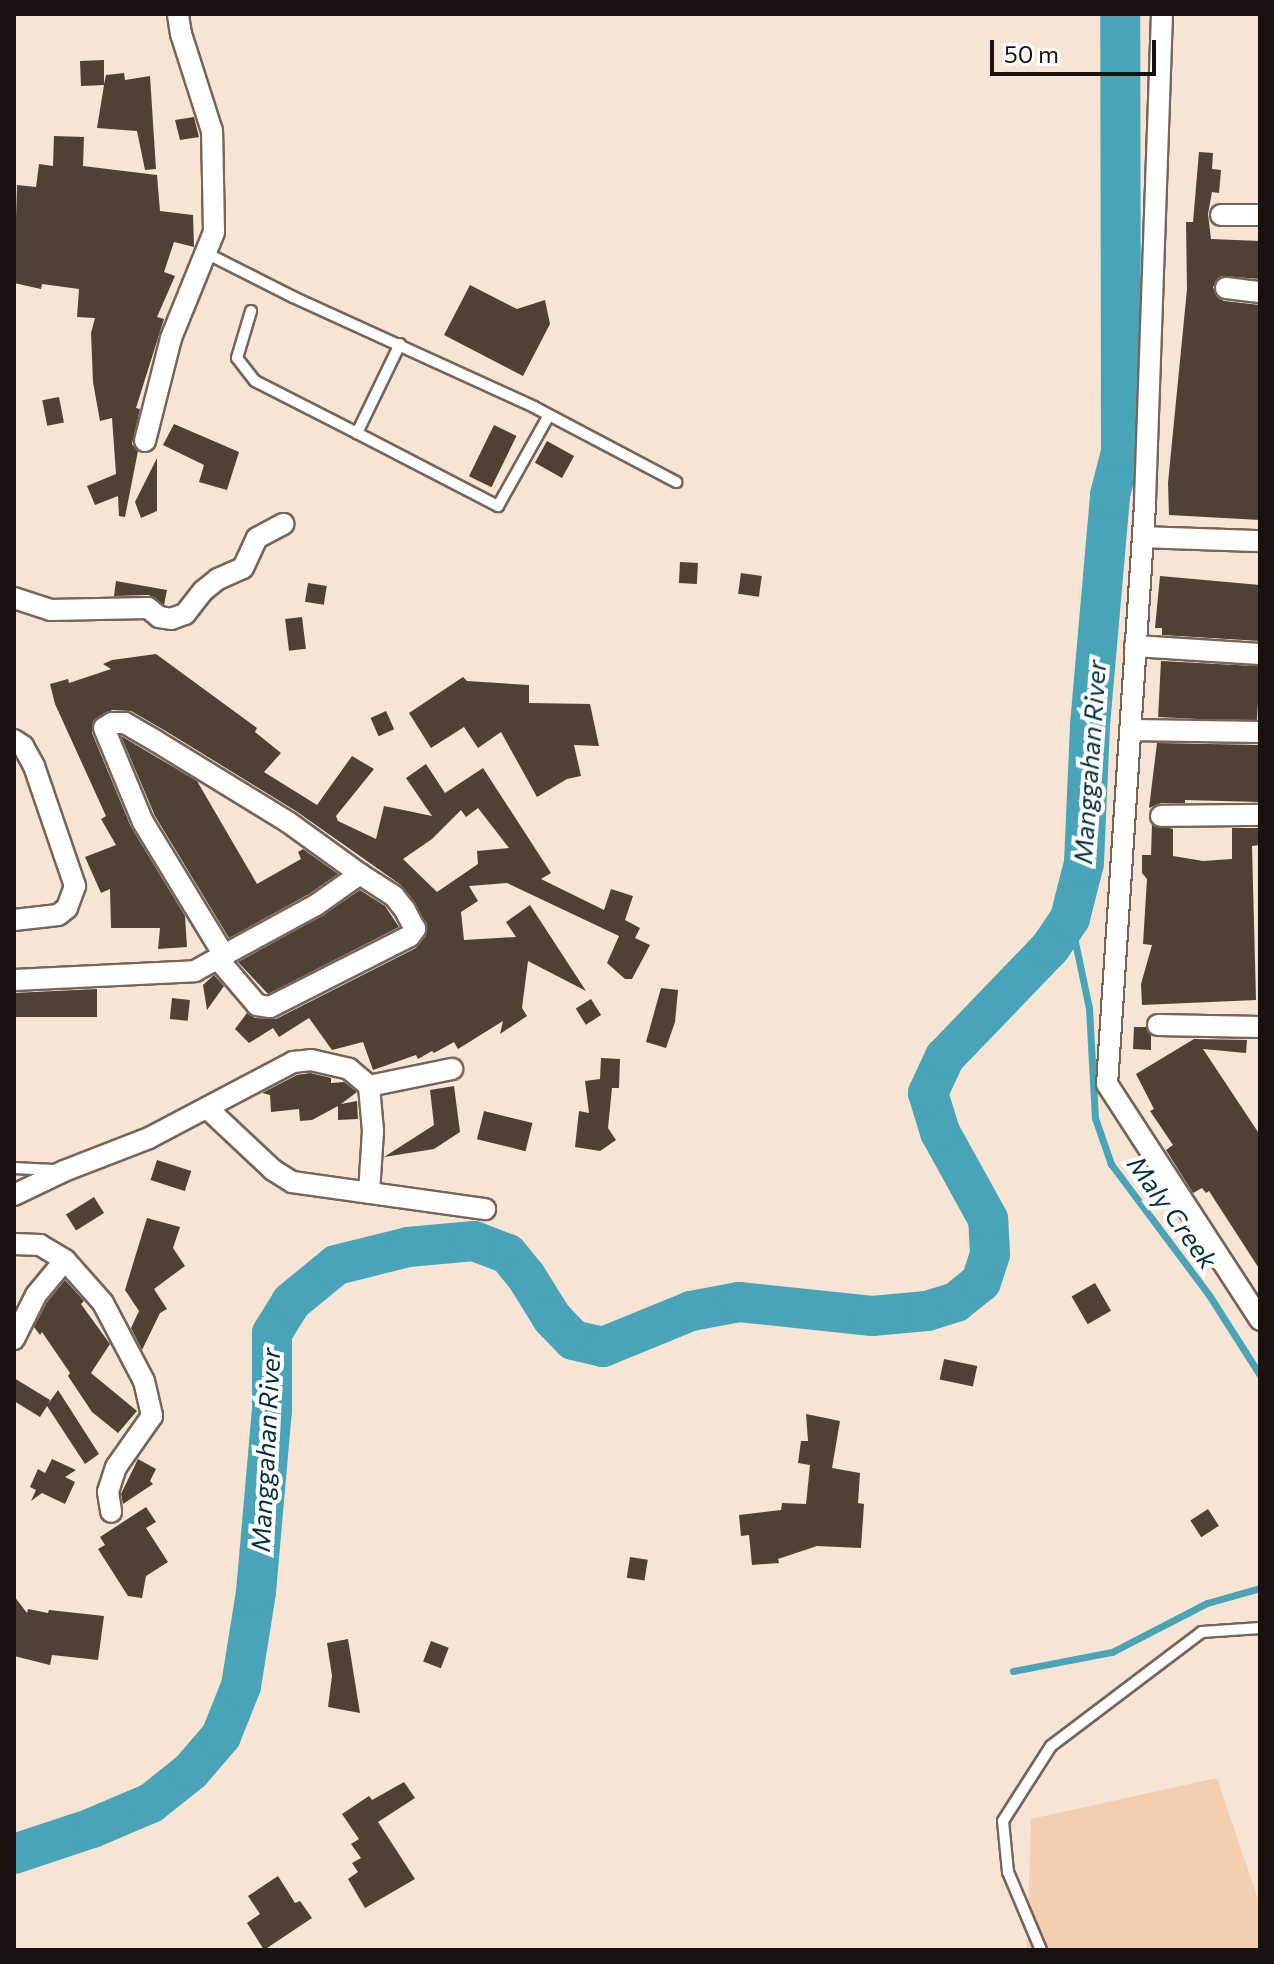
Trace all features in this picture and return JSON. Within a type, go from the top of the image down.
[{"type":"street","points":[[145,441],[171,338],[214,232],[212,131],[181,34],[178,14]]},
{"type":"street","points":[[1162,14],[1143,537],[1107,1084],[1260,1320]]},
{"type":"street","points":[[1221,215],[1260,215]]},
{"type":"street","points":[[1226,288],[1260,292]]},
{"type":"street","points":[[14,598],[50,610],[148,608],[159,617],[171,619],[185,614],[203,591],[218,579],[243,568],[257,538],[283,524]]},
{"type":"street","points":[[1143,537],[1260,541]]},
{"type":"street","points":[[1135,646],[1260,654]]},
{"type":"street","points":[[112,723],[125,723],[288,822],[360,874],[394,896],[415,929],[410,936],[270,1007],[257,1005],[223,965],[224,955],[143,822],[104,728],[112,723]]},
{"type":"street","points":[[1131,730],[1260,732]]},
{"type":"street","points":[[14,920],[58,915],[67,908],[75,886],[34,766],[18,743]]},
{"type":"street","points":[[1161,816],[1260,815]]},
{"type":"street","points":[[14,980],[195,971],[316,905],[360,874]]},
{"type":"street","points":[[1158,1025],[1260,1027]]},
{"type":"street","points":[[14,1195],[64,1171],[149,1138],[293,1062],[311,1060],[349,1069],[369,1086],[373,1131],[369,1193]]},
{"type":"street","points":[[369,1086],[452,1069]]},
{"type":"street","points":[[207,1108],[273,1170],[292,1182],[485,1209]]},
{"type":"street","points":[[14,1244],[40,1245],[65,1260],[103,1303],[144,1381],[151,1407],[147,1425],[116,1467],[108,1492],[111,1512]]},
{"type":"street","points":[[14,1339],[36,1295],[65,1260]]},
{"type":"lane","points":[[206,253],[549,415],[676,482]]},
{"type":"lane","points":[[251,311],[237,358],[255,381],[498,506],[549,415]]},
{"type":"lane","points":[[357,433],[400,344]]},
{"type":"lane","points":[[14,1168],[64,1171]]},
{"type":"lane","points":[[1041,1950],[1008,1872],[1003,1821],[1051,1746],[1202,1632],[1260,1628]]},
{"type":"shaded area","points":[[1217,1778],[1260,1905],[1260,1950],[1027,1950],[1031,1819]]},
{"type":"building","points":[[104,60],[104,84],[106,75],[124,73],[125,80],[150,76],[156,169],[145,170],[137,131],[97,128],[104,85],[81,86],[80,61]]},
{"type":"building","points":[[194,117],[199,137],[180,140],[175,120]]},
{"type":"building","points":[[54,136],[84,137],[83,166],[157,175],[160,211],[193,215],[194,247],[174,242],[164,272],[175,276],[157,317],[164,319],[136,408],[140,409],[132,444],[138,451],[125,517],[119,516],[118,496],[95,505],[87,486],[116,474],[112,418],[100,421],[93,382],[91,333],[95,318],[77,317],[79,289],[42,284],[41,289],[14,283],[17,185],[36,187],[39,164],[53,166]]},
{"type":"building","points":[[1199,152],[1213,153],[1212,169],[1221,170],[1219,193],[1212,192],[1208,214],[1211,239],[1260,241],[1260,279],[1222,276],[1213,287],[1218,298],[1224,301],[1260,305],[1260,520],[1169,515],[1168,483],[1187,289],[1186,222],[1193,222]]},
{"type":"building","points":[[470,285],[517,309],[545,300],[550,324],[523,376],[444,335]]},
{"type":"building","points":[[59,397],[64,423],[47,426],[42,400]]},
{"type":"building","points":[[174,424],[239,452],[227,490],[199,482],[204,465],[163,445]]},
{"type":"building","points":[[494,425],[516,436],[491,487],[469,476]]},
{"type":"building","points":[[547,441],[574,456],[562,478],[535,463]]},
{"type":"building","points":[[157,458],[157,511],[141,518],[135,502]]},
{"type":"building","points":[[680,562],[698,563],[697,584],[679,583]]},
{"type":"building","points":[[741,573],[762,576],[759,597],[738,594]]},
{"type":"building","points":[[1160,576],[1260,585],[1260,641],[1162,635],[1162,628],[1155,628]]},
{"type":"building","points":[[116,581],[167,590],[164,605],[149,595],[114,596]]},
{"type":"building","points":[[308,583],[327,586],[324,605],[305,602]]},
{"type":"building","points":[[302,617],[306,649],[289,651],[285,619]]},
{"type":"building","points":[[156,654],[257,728],[255,732],[281,753],[264,772],[317,805],[352,756],[374,769],[336,816],[338,821],[376,839],[384,806],[432,816],[406,778],[426,764],[445,793],[483,768],[551,873],[541,879],[604,910],[611,889],[633,896],[625,920],[640,928],[635,938],[650,945],[632,979],[625,979],[607,963],[619,936],[507,883],[469,886],[478,901],[461,912],[464,940],[516,937],[506,922],[530,905],[586,991],[528,961],[522,1008],[527,1016],[500,1034],[503,1021],[458,1049],[454,1042],[418,1059],[416,1055],[373,1070],[363,1042],[332,1050],[309,1018],[279,1037],[273,1028],[249,1043],[235,1029],[247,1013],[255,1018],[276,1019],[416,948],[426,936],[427,924],[401,885],[296,811],[131,711],[112,710],[93,721],[92,733],[131,827],[185,916],[187,947],[158,949],[160,928],[111,928],[110,889],[101,893],[85,857],[116,845],[101,819],[106,816],[55,704],[50,684],[68,679],[69,683],[111,669],[103,664]],"holes":[[[478,808],[509,848],[477,851],[478,864],[437,892],[403,859],[432,839],[461,810],[466,817]]]},
{"type":"building","points":[[1161,661],[1260,666],[1257,722],[1158,717]]},
{"type":"building","points":[[463,677],[467,681],[529,685],[529,703],[590,704],[599,746],[574,745],[581,776],[567,779],[537,797],[501,732],[478,748],[464,727],[431,748],[409,713]]},
{"type":"building","points":[[386,711],[394,729],[379,736],[370,718]]},
{"type":"building","points":[[121,736],[197,781],[257,884],[301,859],[298,852],[303,849],[338,874],[309,894],[229,938],[155,816]]},
{"type":"building","points":[[1157,743],[1260,745],[1260,802],[1185,800],[1185,803],[1161,803],[1149,808]]},
{"type":"building","points":[[1152,824],[1173,829],[1173,856],[1203,861],[1232,859],[1232,828],[1260,828],[1260,845],[1252,846],[1256,1000],[1142,1005],[1141,984],[1152,945],[1143,944],[1147,879],[1142,873],[1142,855],[1151,855]]},
{"type":"building","points":[[360,890],[385,906],[399,927],[268,994],[238,962],[322,916]]},
{"type":"building","points":[[214,975],[224,986],[207,1010],[203,985]]},
{"type":"building","points":[[661,988],[678,990],[675,1022],[666,1048],[646,1042]]},
{"type":"building","points":[[97,989],[97,1017],[14,1017],[14,993]]},
{"type":"building","points":[[172,998],[190,1000],[188,1021],[170,1019]]},
{"type":"building","points":[[591,999],[601,1015],[586,1025],[576,1009]]},
{"type":"building","points":[[1134,1027],[1146,1027],[1151,1036],[1151,1050],[1133,1049]]},
{"type":"building","points":[[1194,1039],[1247,1040],[1246,1053],[1203,1049],[1260,1135],[1260,1270],[1209,1191],[1206,1193],[1202,1188],[1193,1193],[1166,1150],[1173,1145],[1150,1111],[1154,1109],[1136,1074]]},
{"type":"building","points":[[601,1058],[620,1059],[619,1088],[612,1088],[608,1128],[616,1140],[600,1151],[575,1147],[579,1111],[589,1113],[585,1081],[600,1079]]},
{"type":"building","points":[[310,1073],[331,1078],[331,1083],[344,1082],[357,1092],[341,1104],[357,1101],[358,1119],[338,1120],[338,1106],[312,1120],[300,1121],[299,1109],[271,1112],[270,1095],[262,1093],[297,1075]]},
{"type":"building","points":[[454,1086],[460,1132],[434,1149],[384,1157],[434,1125],[430,1090]]},
{"type":"building","points":[[484,1111],[533,1123],[525,1151],[477,1139]]},
{"type":"building","points":[[157,1160],[191,1171],[185,1191],[151,1180]]},
{"type":"building","points":[[94,1197],[104,1213],[76,1231],[66,1214]]},
{"type":"building","points":[[147,1218],[180,1227],[173,1248],[185,1266],[154,1289],[167,1309],[160,1313],[142,1350],[131,1328],[139,1311],[125,1290]]},
{"type":"building","points":[[65,1280],[84,1301],[81,1304],[110,1344],[91,1373],[137,1411],[118,1433],[92,1412],[68,1376],[70,1373],[42,1332],[40,1335],[34,1327],[47,1302]]},
{"type":"building","points":[[1095,1283],[1111,1311],[1088,1324],[1072,1296]]},
{"type":"building","points":[[944,1359],[977,1366],[973,1387],[940,1380]]},
{"type":"building","points":[[14,1378],[50,1400],[48,1404],[58,1390],[99,1454],[85,1464],[47,1406],[40,1417],[14,1401]]},
{"type":"building","points":[[806,1414],[840,1421],[832,1468],[860,1473],[858,1503],[864,1504],[861,1548],[817,1546],[778,1559],[779,1563],[752,1565],[749,1535],[741,1536],[739,1515],[781,1510],[782,1503],[806,1504],[810,1465],[798,1463],[801,1441],[808,1441]]},
{"type":"building","points":[[52,1459],[76,1470],[65,1477],[75,1482],[65,1504],[42,1493],[31,1501],[36,1490],[30,1487],[38,1469],[45,1473]]},
{"type":"building","points":[[138,1459],[156,1469],[150,1481],[153,1484],[123,1504],[121,1494]]},
{"type":"building","points":[[146,1507],[156,1522],[146,1528],[168,1562],[146,1576],[142,1598],[128,1596],[98,1549],[105,1545],[100,1537]]},
{"type":"building","points":[[1208,1509],[1219,1526],[1201,1537],[1190,1520]]},
{"type":"building","points":[[630,1557],[648,1560],[644,1581],[627,1578]]},
{"type":"building","points":[[14,1596],[27,1613],[28,1609],[104,1616],[98,1660],[52,1655],[50,1665],[14,1656]]},
{"type":"building","points":[[348,1639],[360,1713],[328,1707],[332,1676],[327,1643]]},
{"type":"building","points":[[431,1641],[449,1648],[441,1668],[423,1662]]},
{"type":"building","points":[[404,1782],[415,1798],[378,1822],[415,1879],[365,1908],[348,1879],[358,1872],[352,1863],[361,1858],[351,1844],[359,1839],[342,1814],[369,1796],[372,1800]]},
{"type":"building","points":[[278,1876],[295,1903],[300,1901],[312,1918],[264,1950],[247,1923],[260,1914],[248,1896]]},
{"type":"waterway","name":"Manggahan River","points":[[14,1854],[92,1828],[151,1803],[191,1771],[221,1736],[241,1686],[256,1592],[272,1410],[272,1333],[291,1302],[336,1265],[408,1247],[474,1241],[508,1254],[552,1318],[573,1340],[603,1347],[691,1311],[739,1302],[872,1316],[927,1311],[956,1302],[981,1282],[990,1254],[988,1219],[940,1132],[928,1093],[945,1057],[1050,948],[1070,918],[1084,863],[1090,725],[1110,495],[1121,452],[1120,14]]},
{"type":"waterway","name":"Maly Creek","points":[[1070,918],[1089,1008],[1095,1118],[1111,1164],[1209,1295],[1260,1375]]},
{"type":"waterway","name":"Maly Creek","points":[[1013,1671],[1112,1652],[1207,1603],[1260,1588]]}]
